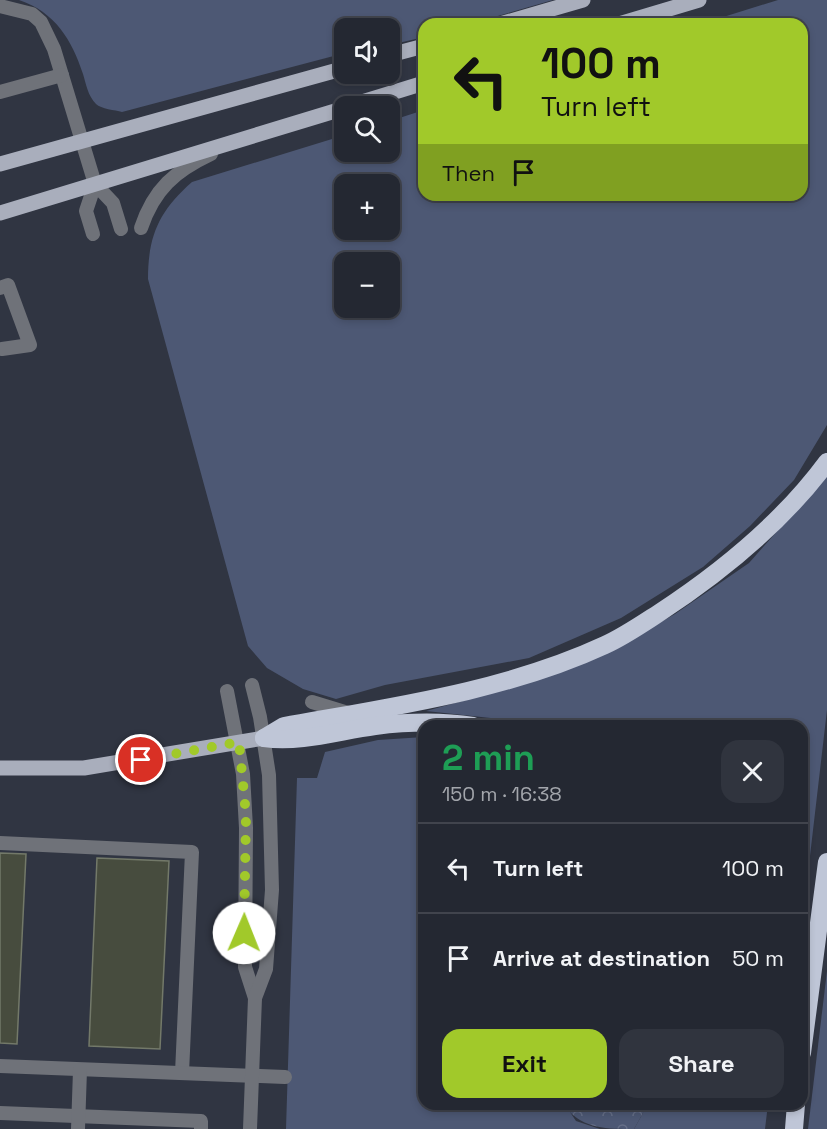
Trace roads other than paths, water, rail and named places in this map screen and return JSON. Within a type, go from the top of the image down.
[{"type":"highway","points":[[264,738],[284,726],[449,696],[507,680],[605,645],[683,597],[724,567],[771,527],[804,494],[827,462]]},
{"type":"highway","points":[[264,738],[288,741],[376,726],[418,723]]},
{"type":"highway","points":[[808,1007],[827,862]]},
{"type":"highway","points":[[794,1129],[796,1110]]},
{"type":"main road","points":[[521,18],[583,0]]},
{"type":"main road","points":[[639,18],[699,0]]},
{"type":"main road","points":[[400,52],[418,48]]},
{"type":"main road","points":[[0,164],[334,71]]},
{"type":"main road","points":[[382,96],[418,85]]},
{"type":"main road","points":[[0,213],[334,111]]},
{"type":"main road","points":[[0,768],[84,768],[264,738]]},
{"type":"street","points":[[0,6],[32,14],[40,22],[54,49],[95,184],[113,203],[121,229]]},
{"type":"street","points":[[0,92],[62,75]]},
{"type":"street","points":[[141,228],[154,197],[170,177],[236,142]]},
{"type":"street","points":[[93,234],[86,211],[95,184]]},
{"type":"street","points":[[0,288],[8,285],[30,345],[2,349]]},
{"type":"street","points":[[250,1129],[255,998],[267,969],[272,890],[271,813],[264,738],[252,685]]},
{"type":"street","points":[[227,691],[239,742],[246,815],[245,968],[255,998]]},
{"type":"street","points":[[312,702],[339,711],[356,713]]},
{"type":"street","points":[[0,843],[192,852],[182,1073]]},
{"type":"street","points":[[0,1066],[285,1077]]},
{"type":"street","points":[[79,1122],[80,1070]]},
{"type":"street","points":[[0,1113],[79,1122],[201,1121],[201,1129]]}]
